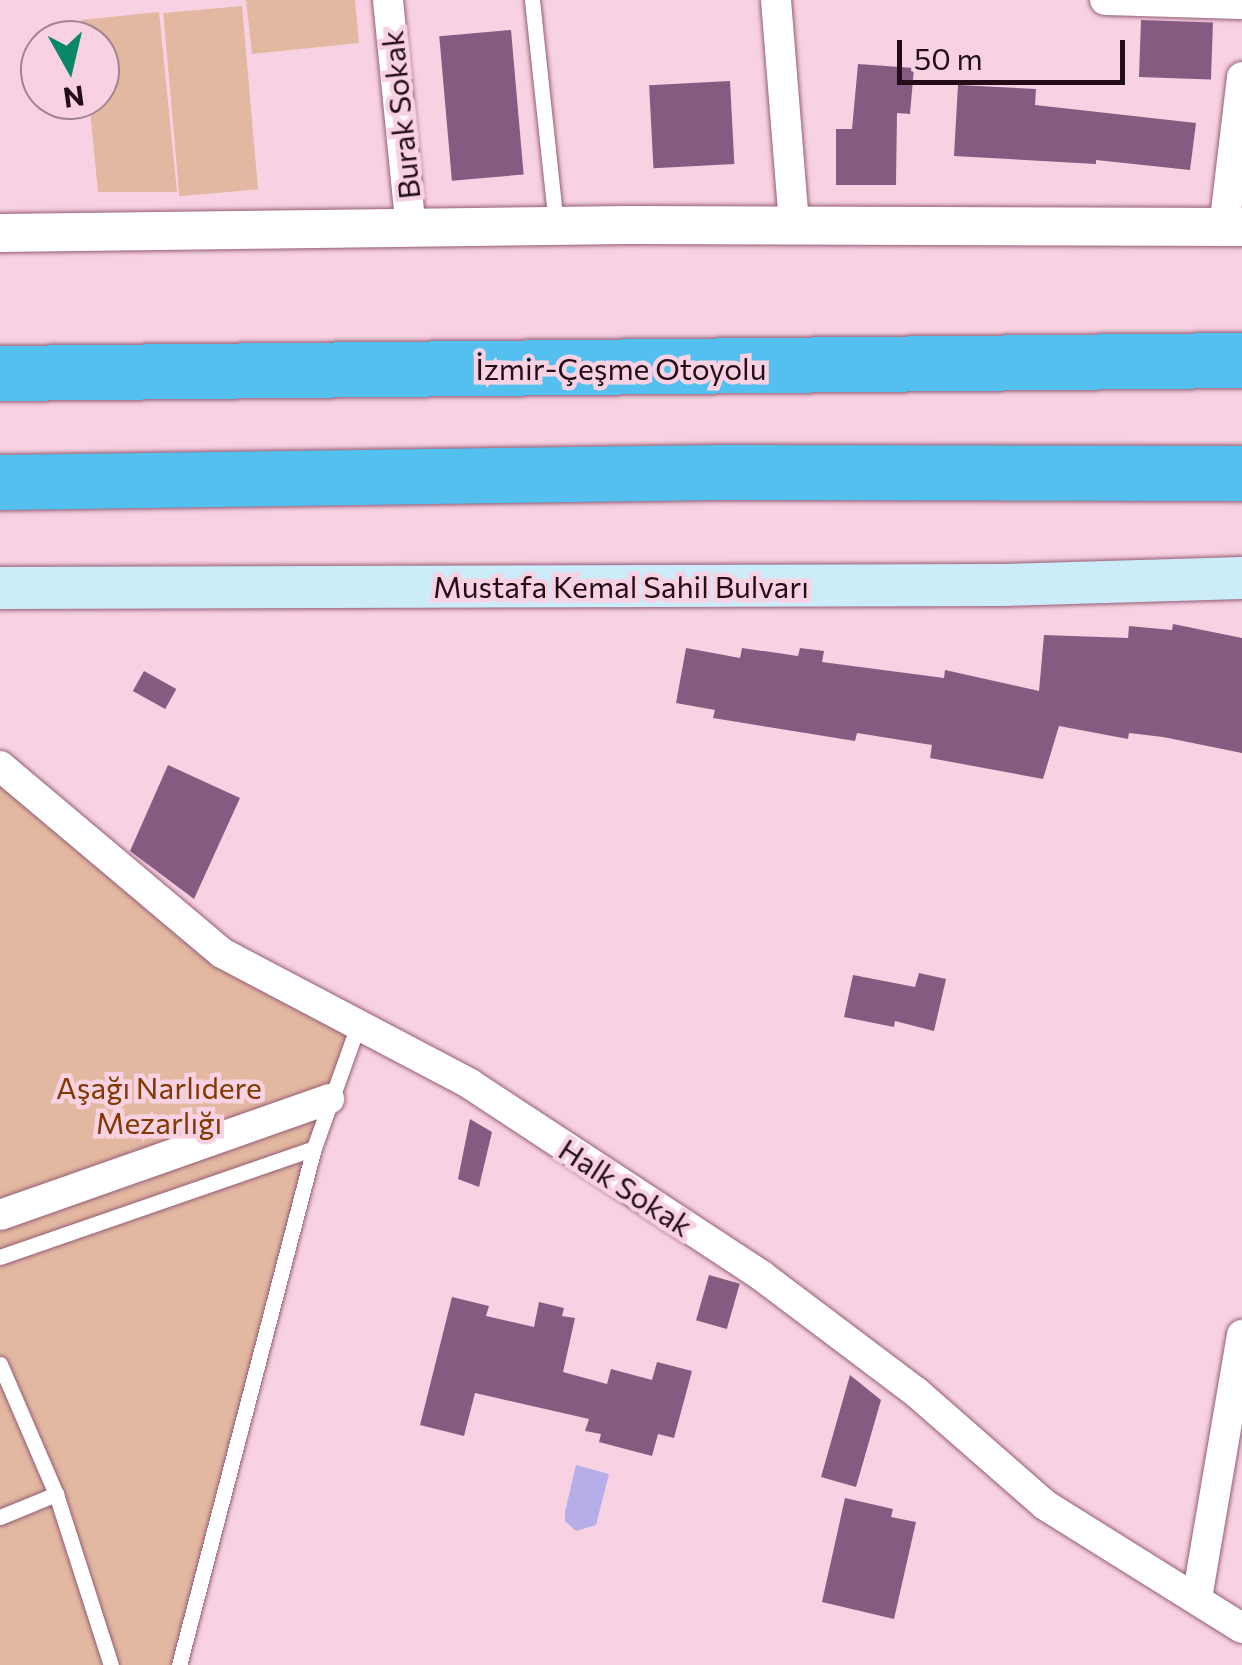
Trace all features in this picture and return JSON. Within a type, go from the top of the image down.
[{"type":"highway","name":"İzmir-Çeşme Otoyolu","points":[[0,373],[1242,360]]},
{"type":"highway","points":[[0,482],[722,472],[1242,473]]},
{"type":"main road","name":"Mustafa Kemal Sahil Bulvarı","points":[[0,588],[1004,585],[1242,578]]},
{"type":"street","name":"Burak Sokak","points":[[388,0],[412,231]]},
{"type":"street","points":[[776,0],[794,225]]},
{"type":"street","points":[[1105,0],[1242,4]]},
{"type":"street","points":[[0,234],[794,225],[1233,228],[1242,78]]},
{"type":"street","name":"Halk Sokak","points":[[0,766],[222,953],[470,1084],[762,1276],[916,1392],[1045,1504],[1242,1628]]},
{"type":"street","points":[[0,1214],[329,1099]]},
{"type":"street","points":[[1197,1598],[1242,1335]]},
{"type":"lane","points":[[532,0],[556,227]]},
{"type":"lane","points":[[178,1665],[314,1148],[358,1028]]},
{"type":"lane","points":[[0,1257],[314,1148]]},
{"type":"lane","points":[[0,1364],[56,1494],[111,1665]]},
{"type":"lane","points":[[0,1517],[56,1494]]},
{"type":"green space","points":[[246,0],[355,0],[359,43],[252,54]]},
{"type":"green space","points":[[242,6],[258,189],[179,196],[163,13]]},
{"type":"green space","points":[[159,12],[177,192],[98,192],[91,120],[120,120],[120,20],[81,20]]},
{"type":"green space","name":"Aşağı Narlıdere Mezarlığı","points":[[0,764],[222,953],[357,1028],[329,1099],[179,1665],[0,1665]]},
{"type":"shaded area","points":[[576,1465],[609,1474],[596,1525],[576,1531],[565,1521],[565,1512]]},
{"type":"building","points":[[1141,20],[1213,23],[1211,79],[1139,77]]},
{"type":"building","points":[[511,30],[524,174],[452,181],[439,36]]},
{"type":"building","points":[[858,64],[914,68],[910,114],[897,113],[896,185],[836,185],[836,129],[852,129]]},
{"type":"building","points":[[730,81],[734,164],[653,168],[649,85]]},
{"type":"building","points":[[958,85],[1036,89],[1035,105],[1196,123],[1190,170],[1096,160],[1096,164],[954,156]]},
{"type":"building","points":[[1173,624],[1242,638],[1242,753],[1163,737],[1129,733],[1128,739],[1059,726],[1043,779],[930,758],[932,745],[857,733],[855,741],[713,718],[715,710],[676,703],[686,648],[740,658],[742,648],[798,656],[800,648],[824,651],[822,662],[944,678],[945,670],[1039,691],[1044,635],[1128,638],[1129,626],[1172,630]]},
{"type":"building","points":[[144,671],[176,689],[165,709],[133,691]]},
{"type":"building","points":[[168,765],[240,798],[194,899],[130,851]]},
{"type":"building","points":[[919,973],[946,979],[934,1031],[895,1021],[894,1027],[844,1017],[853,975],[915,987]]},
{"type":"building","points":[[470,1119],[492,1132],[479,1187],[458,1179]]},
{"type":"building","points":[[709,1275],[740,1284],[727,1329],[696,1320]]},
{"type":"building","points":[[452,1297],[489,1306],[486,1316],[534,1327],[539,1302],[564,1308],[562,1316],[575,1318],[563,1372],[607,1384],[611,1369],[652,1380],[657,1362],[692,1371],[674,1438],[658,1434],[652,1456],[599,1442],[601,1434],[585,1431],[589,1419],[475,1393],[464,1436],[420,1425]]},
{"type":"building","points":[[850,1375],[881,1400],[856,1487],[821,1477]]},
{"type":"building","points":[[845,1498],[893,1509],[891,1517],[916,1522],[894,1619],[822,1602]]}]
